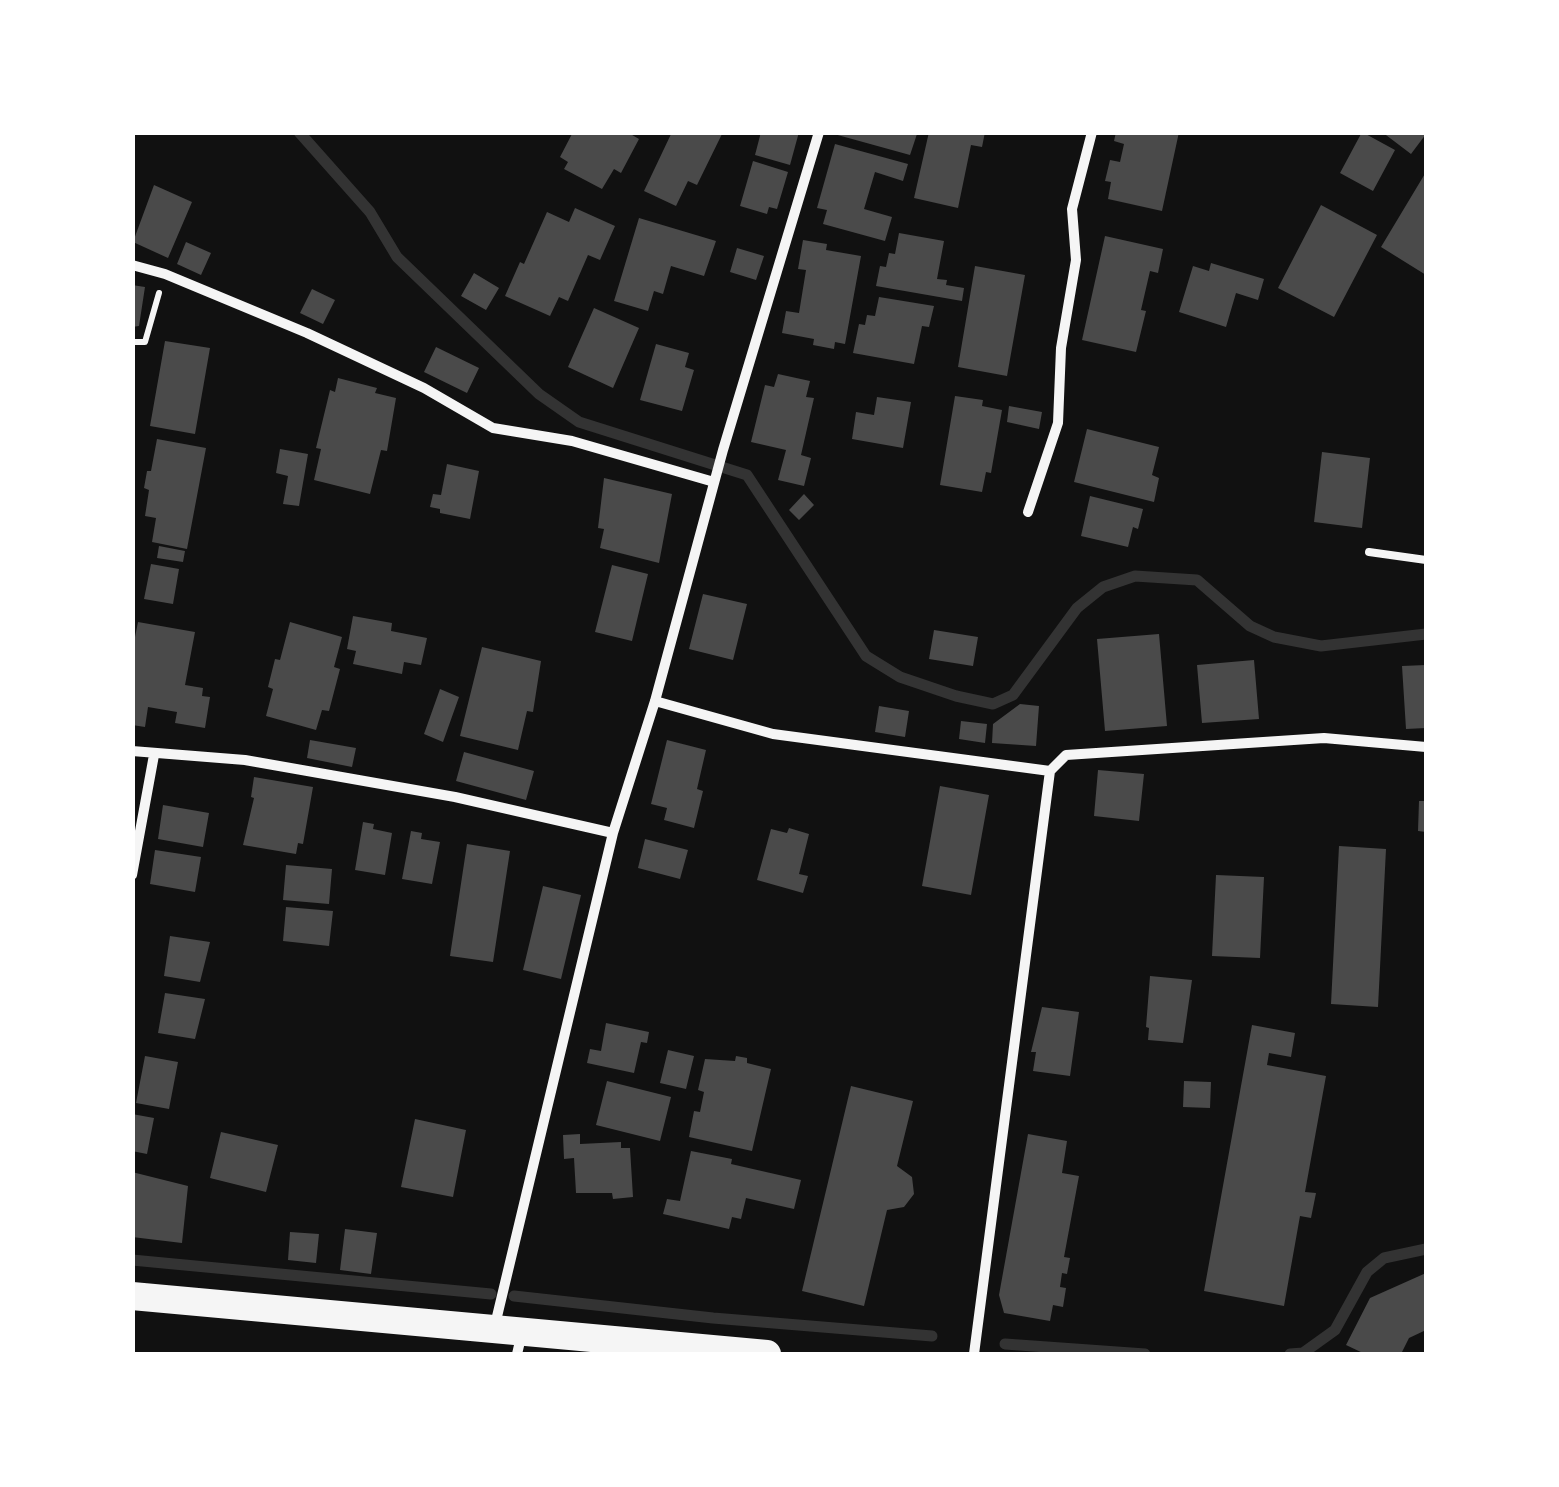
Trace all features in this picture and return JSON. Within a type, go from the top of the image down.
[{"type":"highway","points":[[132,1296],[511,1339],[767,1354]]},
{"type":"street","points":[[511,1339],[613,833],[655,701],[723,450],[819,132]]},
{"type":"street","points":[[1028,512],[1058,422],[1061,348],[1076,260],[1072,209],[1092,132]]},
{"type":"street","points":[[132,264],[324,341],[424,388],[493,428],[572,441],[715,480]]},
{"type":"street","points":[[655,701],[773,734],[1050,771]]},
{"type":"street","points":[[974,1354],[1050,771],[1066,755],[1324,738],[1426,748]]},
{"type":"street","points":[[132,752],[245,760],[455,796],[613,833]]},
{"type":"street","points":[[132,875],[154,755]]},
{"type":"lane","points":[[1369,552],[1426,560]]},
{"type":"path","points":[[132,342],[145,342],[164,274]]},
{"type":"building","points":[[573,132],[627,132],[639,139],[621,173],[614,169],[602,189],[564,169],[568,162],[560,157]]},
{"type":"building","points":[[672,132],[722,134],[697,185],[688,181],[676,206],[644,191]]},
{"type":"building","points":[[761,132],[799,132],[790,165],[755,155]]},
{"type":"building","points":[[929,132],[985,132],[982,147],[971,145],[958,208],[914,198]]},
{"type":"building","points":[[1116,132],[1179,132],[1162,211],[1108,199],[1111,182],[1105,181],[1110,160],[1120,162],[1124,144],[1114,141]]},
{"type":"building","points":[[1362,132],[1395,150],[1373,191],[1340,173]]},
{"type":"building","points":[[1382,132],[1426,132],[1426,134],[1411,154]]},
{"type":"building","points":[[834,134],[917,134],[910,155]]},
{"type":"building","points":[[835,144],[908,164],[903,181],[875,172],[864,209],[892,217],[885,241],[823,224],[827,210],[817,208]]},
{"type":"building","points":[[753,161],[788,172],[777,209],[769,207],[767,214],[740,206]]},
{"type":"building","points":[[1426,172],[1426,275],[1381,247]]},
{"type":"building","points":[[154,185],[192,202],[168,258],[133,242]]},
{"type":"building","points":[[1321,205],[1377,235],[1334,317],[1278,288]]},
{"type":"building","points":[[575,208],[615,226],[600,260],[588,255],[568,301],[559,297],[550,316],[505,296],[547,212],[569,222]]},
{"type":"building","points":[[639,218],[716,241],[704,276],[671,266],[663,294],[654,291],[648,311],[614,301]]},
{"type":"building","points":[[899,233],[944,241],[937,279],[964,288],[962,301],[876,286],[880,266],[886,267],[889,253],[895,254]]},
{"type":"building","points":[[1105,236],[1163,249],[1158,273],[1150,271],[1136,352],[1082,340]]},
{"type":"building","points":[[803,240],[827,244],[826,250],[861,256],[845,344],[835,342],[834,349],[813,345],[814,339],[782,333],[786,311],[799,313],[806,270],[798,269]]},
{"type":"building","points":[[186,242],[211,253],[201,275],[177,264]]},
{"type":"building","points":[[737,248],[764,256],[756,280],[730,272]]},
{"type":"building","points":[[1211,263],[1264,279],[1258,300],[1236,293],[1226,327],[1179,312],[1193,266],[1209,271]]},
{"type":"building","points":[[975,266],[1025,275],[1007,376],[958,367]]},
{"type":"building","points":[[474,273],[499,288],[486,310],[461,296]]},
{"type":"building","points":[[132,285],[145,287],[139,326],[132,327]]},
{"type":"building","points":[[312,289],[335,300],[323,324],[300,313]]},
{"type":"building","points":[[879,297],[934,306],[929,327],[922,326],[914,364],[853,353],[859,324],[865,325],[867,315],[875,316]]},
{"type":"building","points":[[594,308],[639,328],[613,388],[568,367]]},
{"type":"building","points":[[165,341],[210,348],[195,434],[150,426]]},
{"type":"building","points":[[656,344],[689,353],[685,367],[694,370],[682,411],[640,400]]},
{"type":"building","points":[[436,347],[479,368],[467,393],[424,372]]},
{"type":"building","points":[[778,374],[810,381],[806,397],[814,398],[801,455],[811,458],[804,486],[778,480],[786,450],[751,442],[765,385],[774,387]]},
{"type":"building","points":[[338,378],[377,388],[375,393],[396,398],[387,451],[381,450],[370,494],[314,480],[321,449],[316,448],[330,390],[335,392]]},
{"type":"building","points":[[955,396],[983,400],[982,406],[1002,410],[991,473],[986,472],[982,492],[940,485]]},
{"type":"building","points":[[877,397],[911,402],[903,448],[852,439],[856,412],[874,415]]},
{"type":"building","points":[[1009,406],[1042,412],[1039,429],[1007,422]]},
{"type":"building","points":[[1087,429],[1159,447],[1152,475],[1159,478],[1154,502],[1074,482]]},
{"type":"building","points":[[157,439],[206,448],[187,549],[152,542],[156,518],[145,516],[149,490],[144,488]]},
{"type":"building","points":[[280,449],[308,454],[299,506],[283,504],[288,476],[276,473]]},
{"type":"building","points":[[1322,452],[1370,458],[1362,528],[1314,522]]},
{"type":"building","points":[[447,464],[479,471],[470,519],[430,507],[433,494],[441,495]]},
{"type":"building","points":[[604,478],[672,494],[659,563],[600,548],[604,529],[598,528]]},
{"type":"building","points":[[804,494],[814,505],[799,520],[789,510]]},
{"type":"building","points":[[1090,496],[1143,509],[1128,547],[1081,536]]},
{"type":"building","points":[[159,546],[185,551],[183,562],[157,558]]},
{"type":"building","points":[[151,564],[179,569],[173,604],[144,599]]},
{"type":"building","points":[[612,565],[648,574],[632,641],[595,632]]},
{"type":"building","points":[[703,594],[747,604],[733,660],[689,649]]},
{"type":"building","points":[[353,616],[392,623],[391,631],[427,638],[421,665],[404,662],[402,674],[353,664],[356,651],[347,649]]},
{"type":"building","points":[[138,622],[195,632],[185,685],[203,688],[202,696],[210,697],[205,728],[175,723],[177,712],[148,707],[145,727],[132,725],[132,652]]},
{"type":"building","points":[[290,622],[342,637],[334,667],[340,669],[329,711],[322,710],[316,730],[266,716],[275,659],[280,660]]},
{"type":"building","points":[[934,630],[978,637],[973,666],[929,659]]},
{"type":"building","points":[[1159,634],[1167,726],[1105,731],[1097,639]]},
{"type":"building","points":[[482,647],[541,661],[533,712],[527,711],[518,750],[460,736]]},
{"type":"building","points":[[1254,660],[1259,719],[1202,723],[1197,665]]},
{"type":"building","points":[[1426,665],[1426,728],[1406,729],[1402,666]]},
{"type":"building","points":[[440,689],[459,697],[443,742],[424,734]]},
{"type":"building","points":[[1020,704],[1039,706],[1036,746],[992,743],[993,724]]},
{"type":"building","points":[[879,706],[909,711],[905,737],[875,732]]},
{"type":"building","points":[[961,721],[987,724],[985,743],[959,739]]},
{"type":"building","points":[[310,740],[356,748],[352,767],[307,758]]},
{"type":"building","points":[[667,740],[706,750],[697,789],[703,791],[694,828],[664,820],[667,808],[651,804]]},
{"type":"building","points":[[464,752],[534,771],[526,800],[456,781]]},
{"type":"building","points":[[1098,770],[1144,774],[1139,821],[1094,816]]},
{"type":"building","points":[[254,777],[313,787],[303,844],[298,843],[296,854],[243,845],[254,798]]},
{"type":"building","points":[[940,786],[989,795],[971,895],[922,886]]},
{"type":"building","points":[[1419,801],[1426,801],[1426,832],[1418,831]]},
{"type":"building","points":[[163,805],[209,813],[203,847],[158,839]]},
{"type":"building","points":[[363,822],[392,833],[385,875],[355,870]]},
{"type":"building","points":[[789,828],[809,834],[799,874],[808,876],[803,893],[757,880],[771,829],[787,833]]},
{"type":"building","points":[[411,831],[422,833],[421,839],[440,842],[432,884],[402,879]]},
{"type":"building","points":[[645,839],[688,850],[680,879],[638,868]]},
{"type":"building","points":[[467,844],[510,851],[493,962],[450,956]]},
{"type":"building","points":[[1339,846],[1386,849],[1378,1007],[1331,1004]]},
{"type":"building","points":[[155,850],[201,857],[195,892],[150,884]]},
{"type":"building","points":[[286,865],[332,869],[329,904],[283,900]]},
{"type":"building","points":[[1216,875],[1264,877],[1260,958],[1212,956]]},
{"type":"building","points":[[543,886],[581,895],[561,979],[523,970]]},
{"type":"building","points":[[286,907],[333,911],[329,946],[283,941]]},
{"type":"building","points":[[170,936],[210,942],[200,982],[164,976]]},
{"type":"building","points":[[1150,976],[1192,980],[1183,1043],[1148,1040]]},
{"type":"building","points":[[165,993],[205,999],[195,1039],[158,1033]]},
{"type":"building","points":[[1042,1007],[1079,1012],[1070,1076],[1033,1071],[1036,1052],[1031,1052]]},
{"type":"building","points":[[606,1023],[649,1032],[647,1043],[641,1042],[634,1073],[587,1063],[590,1049],[601,1051]]},
{"type":"building","points":[[1252,1025],[1295,1033],[1291,1057],[1269,1053],[1267,1065],[1326,1076],[1305,1192],[1316,1193],[1311,1218],[1300,1216],[1284,1306],[1204,1291]]},
{"type":"building","points":[[668,1050],[694,1056],[686,1089],[660,1083]]},
{"type":"building","points":[[145,1056],[178,1062],[169,1109],[136,1103]]},
{"type":"building","points":[[736,1056],[771,1069],[752,1151],[689,1137],[694,1111],[700,1112],[704,1092],[698,1090],[705,1059],[735,1061]]},
{"type":"building","points":[[607,1081],[671,1097],[660,1141],[596,1125]]},
{"type":"building","points":[[1184,1081],[1211,1082],[1210,1108],[1183,1107]]},
{"type":"building","points":[[851,1086],[913,1101],[897,1166],[912,1177],[914,1194],[904,1207],[887,1210],[864,1306],[802,1291]]},
{"type":"building","points":[[132,1114],[154,1118],[147,1154],[132,1151]]},
{"type":"building","points":[[415,1119],[466,1130],[453,1197],[401,1187]]},
{"type":"building","points":[[221,1132],[278,1145],[266,1192],[210,1178]]},
{"type":"building","points":[[580,1134],[580,1144],[621,1142],[621,1148],[630,1148],[633,1197],[613,1199],[612,1193],[576,1193],[574,1158],[564,1159],[563,1135]]},
{"type":"building","points":[[1028,1134],[1067,1141],[1062,1173],[1079,1176],[1064,1257],[1070,1258],[1060,1287],[1066,1288],[1063,1307],[1053,1305],[1050,1321],[1004,1313],[999,1295]]},
{"type":"building","points":[[691,1151],[801,1180],[794,1209],[746,1198],[741,1219],[732,1217],[729,1229],[663,1214],[667,1199],[680,1201]]},
{"type":"building","points":[[132,1172],[188,1186],[182,1243],[132,1237]]},
{"type":"building","points":[[345,1229],[377,1233],[371,1274],[340,1270]]},
{"type":"building","points":[[290,1232],[319,1234],[316,1263],[288,1260]]},
{"type":"building","points":[[1426,1273],[1426,1330],[1409,1338],[1401,1354],[1365,1354],[1346,1345],[1370,1298]]},
{"type":"waterway","points":[[299,132],[370,212],[397,257],[539,394],[579,422],[747,475],[866,656],[900,677],[993,704],[1013,695],[1077,608],[1103,587],[1135,576],[1197,580],[1250,626],[1274,637],[1321,646],[1426,634]]},
{"type":"waterway","points":[[1290,1354],[1303,1353],[1335,1330],[1367,1272],[1384,1258],[1426,1249]]},
{"type":"waterway","points":[[132,1260],[491,1294]]},
{"type":"waterway","points":[[514,1296],[932,1336]]},
{"type":"waterway","points":[[1005,1344],[1145,1354]]}]
